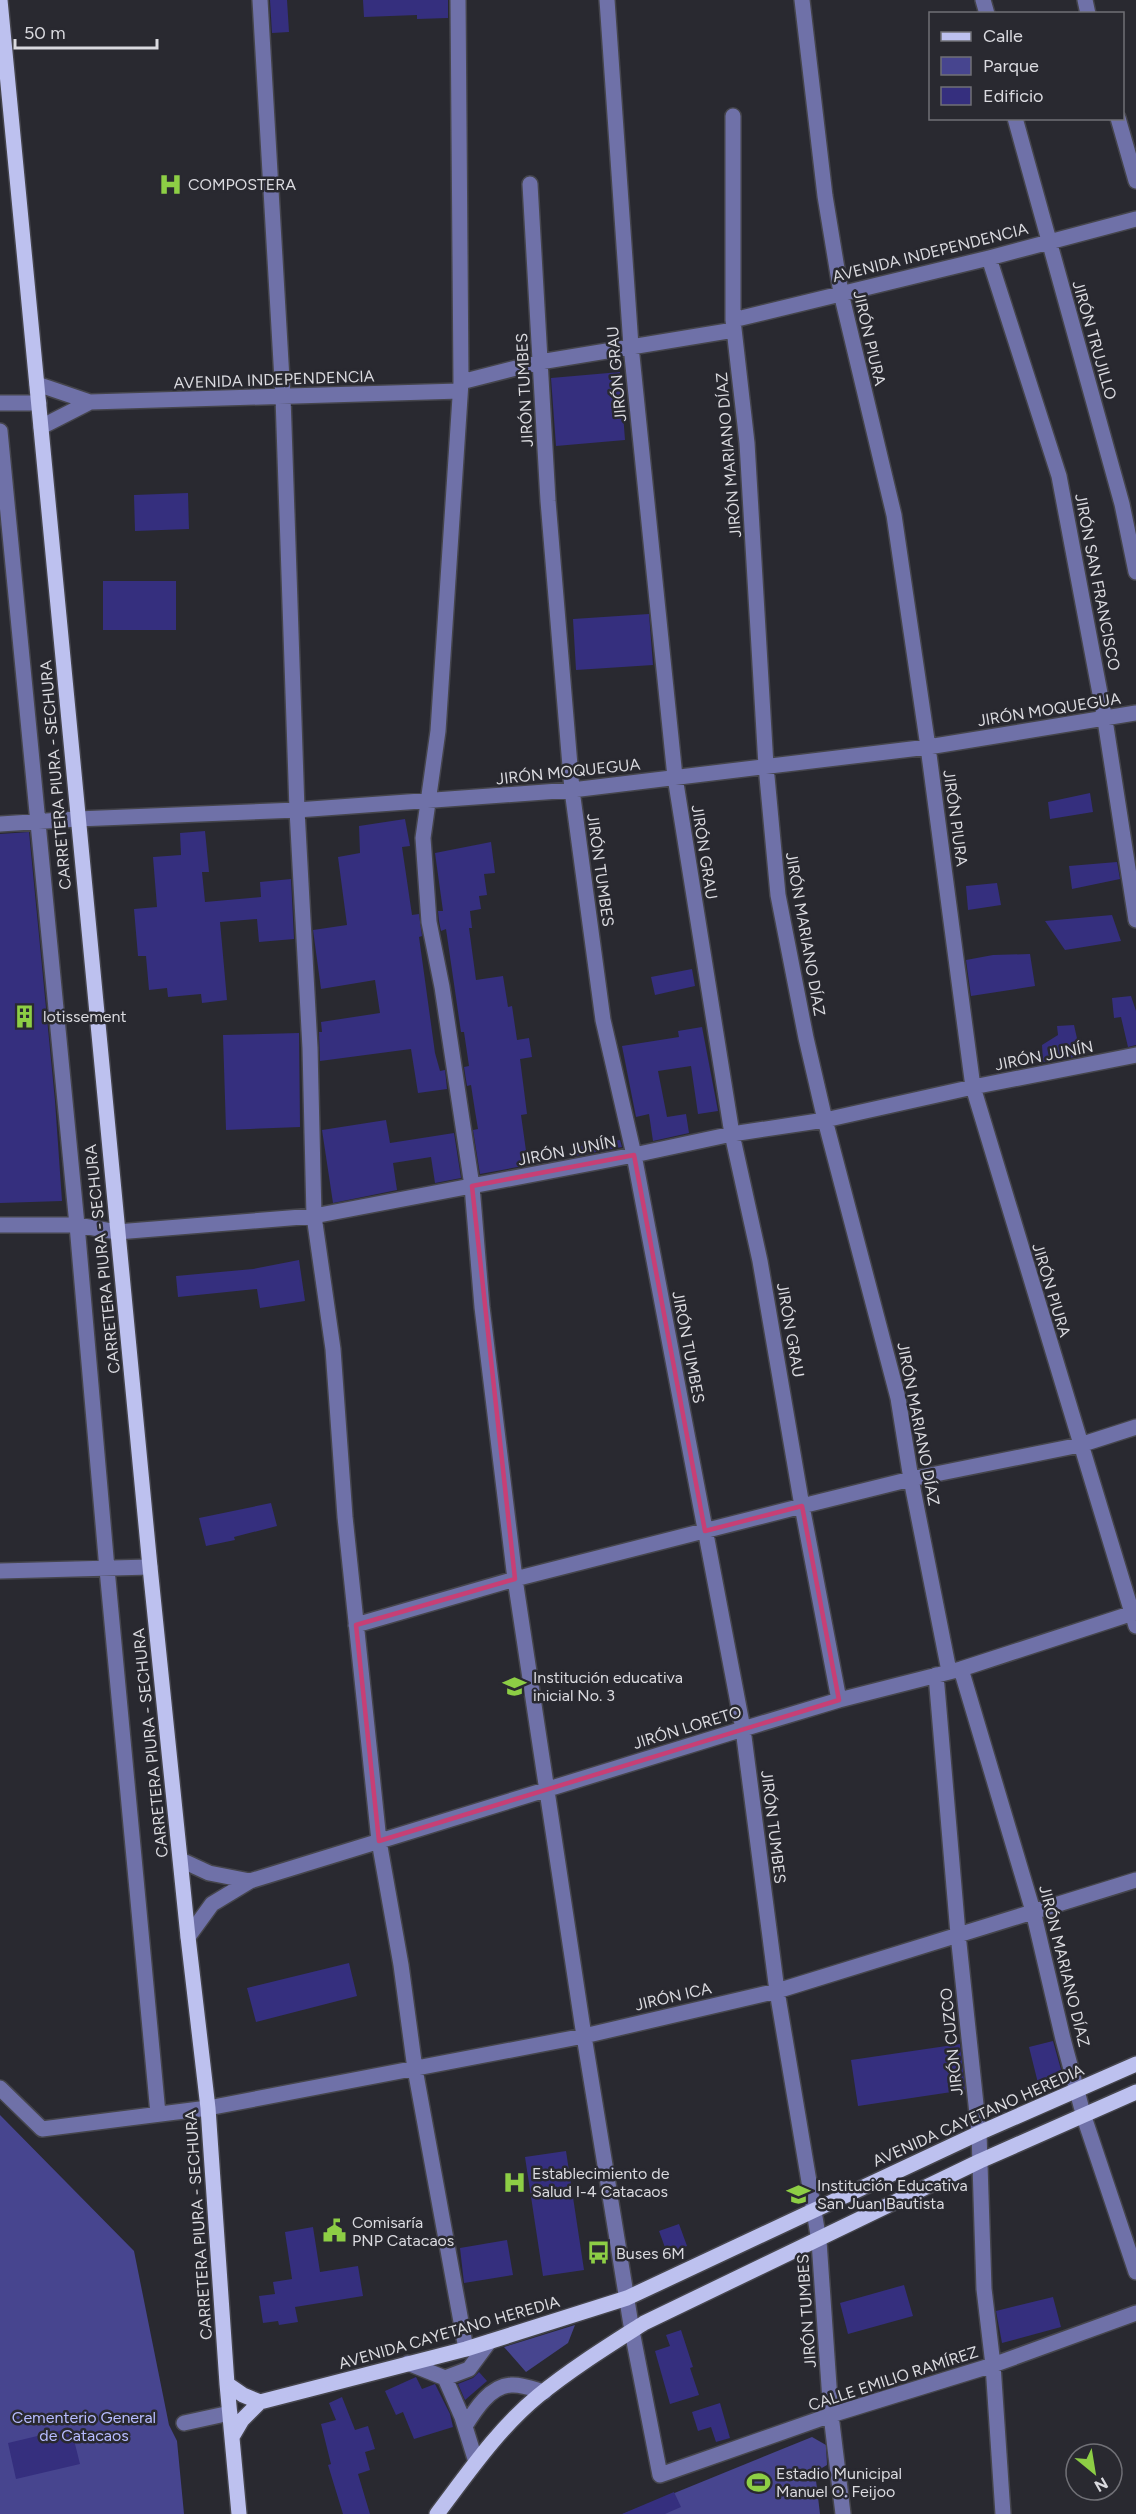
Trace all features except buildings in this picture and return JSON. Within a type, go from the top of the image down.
[{"type":"main road","name":"CARRETERA PIURA - SECHURA","points":[[0,0],[150,1568],[208,2108],[227,2384],[239,2514]]},
{"type":"main road","name":"AVENIDA CAYETANO HEREDIA","points":[[260,2402],[466,2349],[627,2298],[979,2133],[1136,2064]]},
{"type":"main road","points":[[437,2514],[476,2462],[544,2392],[604,2347],[632,2331],[980,2162],[1136,2092]]},
{"type":"main road","points":[[227,2384],[243,2395],[260,2402],[249,2411],[232,2437]]},
{"type":"street","points":[[260,0],[283,397],[297,810],[310,1048],[314,1216],[333,1350],[345,1517],[379,1841],[401,1965],[415,2069],[466,2349]]},
{"type":"street","points":[[458,0],[460,386],[438,730],[423,838],[429,922],[442,987],[472,1186],[482,1307],[515,1579],[584,2036],[632,2331]]},
{"type":"street","name":"JIRÓN GRAU","points":[[607,0],[631,346],[675,777],[732,1134],[760,1261],[802,1506],[839,1700]]},
{"type":"street","name":"JIRÓN PIURA","points":[[802,0],[825,196],[841,292],[894,515],[928,747],[973,1087],[1134,1617]]},
{"type":"street","name":"JIRÓN MARIANO DÍAZ","points":[[733,116],[734,325],[747,443],[766,766],[778,895],[806,1038],[825,1120],[898,1398],[911,1479],[949,1672],[1034,1911],[1063,2039],[1079,2090],[1084,2117],[1136,2272]]},
{"type":"street","name":"JIRÓN TRUJILLO","points":[[1016,120],[1122,504],[1136,572]]},
{"type":"street","points":[[1119,120],[1136,181]]},
{"type":"street","name":"JIRÓN TUMBES","points":[[530,184],[548,501],[572,790],[603,1020],[634,1155],[743,1729],[777,1990],[819,2241],[831,2415],[843,2514]]},
{"type":"street","name":"AVENIDA INDEPENDENCIA","points":[[37,384],[90,402],[283,397],[460,386],[540,362],[734,325],[841,292],[989,258],[1136,219]]},
{"type":"street","name":"JIRÓN SAN FRANCISCO","points":[[989,258],[1059,476],[1105,720],[1136,920]]},
{"type":"street","name":"AVENIDA INDEPENDENCIA","points":[[41,427],[90,402]]},
{"type":"street","points":[[0,403],[39,403]]},
{"type":"street","points":[[0,431],[77,1225],[158,2114]]},
{"type":"street","name":"JIRÓN MOQUEGUA","points":[[0,824],[297,810],[572,790],[928,747],[1105,720],[1136,713]]},
{"type":"street","name":"JIRÓN JUNÍN","points":[[0,1225],[77,1225],[117,1232],[314,1216],[732,1134],[825,1120],[973,1087],[1136,1055]]},
{"type":"street","points":[[356,1625],[515,1579],[802,1506],[911,1479],[1080,1445],[1136,1427]]},
{"type":"street","points":[[0,1571],[150,1568]]},
{"type":"street","name":"JIRÓN LORETO","points":[[188,1937],[212,1904],[250,1881],[839,1700],[949,1672],[1134,1617]]},
{"type":"street","name":"JIRÓN CUZCO","points":[[949,1672],[958,1934],[979,2133],[984,2289],[993,2365],[1003,2514]]},
{"type":"street","name":"JIRÓN LORETO","points":[[181,1860],[209,1873],[250,1881]]},
{"type":"street","name":"JIRÓN ICA","points":[[0,2088],[42,2129],[208,2108],[584,2036],[777,1990],[1136,1880]]},
{"type":"street","name":"CALLE EMILIO RAMÍREZ","points":[[632,2331],[660,2475],[831,2415],[993,2365],[1136,2313]]},
{"type":"street","points":[[408,2363],[445,2378],[469,2369],[489,2342]]},
{"type":"street","points":[[445,2378],[465,2426],[476,2462]]},
{"type":"street","points":[[465,2426],[478,2406],[499,2387],[513,2384],[544,2392]]},
{"type":"street","points":[[184,2423],[230,2413]]},
{"type":"highlighted area","points":[[634,1155],[705,1531],[802,1506],[839,1700],[379,1841],[356,1625],[515,1579],[472,1186]]},
{"type":"green space","name":"Cementerio General de Catacaos","points":[[0,2115],[134,2251],[169,2425],[177,2441],[184,2514],[0,2514]]},
{"type":"green space","points":[[575,2325],[568,2343],[526,2372],[504,2347]]},
{"type":"green space","name":"Estadio Municipal Manuel O. Feijoo","points":[[812,2437],[826,2445],[827,2465],[815,2472],[820,2514],[623,2514]]},
{"type":"place","name":"COMPOSTERA","points":[[170,184]]},
{"type":"place","name":"lotissement","points":[[25,1016]]},
{"type":"place","name":"Institución educativa inicial No. 3","points":[[515,1686]]},
{"type":"place","name":"Establecimiento de Salud I-4 Catacaos","points":[[514,2182]]},
{"type":"place","name":"Institución Educativa San Juan Bautista","points":[[799,2194]]},
{"type":"place","name":"Comisaría PNP Catacaos","points":[[334,2231]]},
{"type":"place","name":"Buses 6M","points":[[598,2253]]},
{"type":"place","name":"Estadio Municipal Manuel O. Feijoo","points":[[758,2482]]}]
